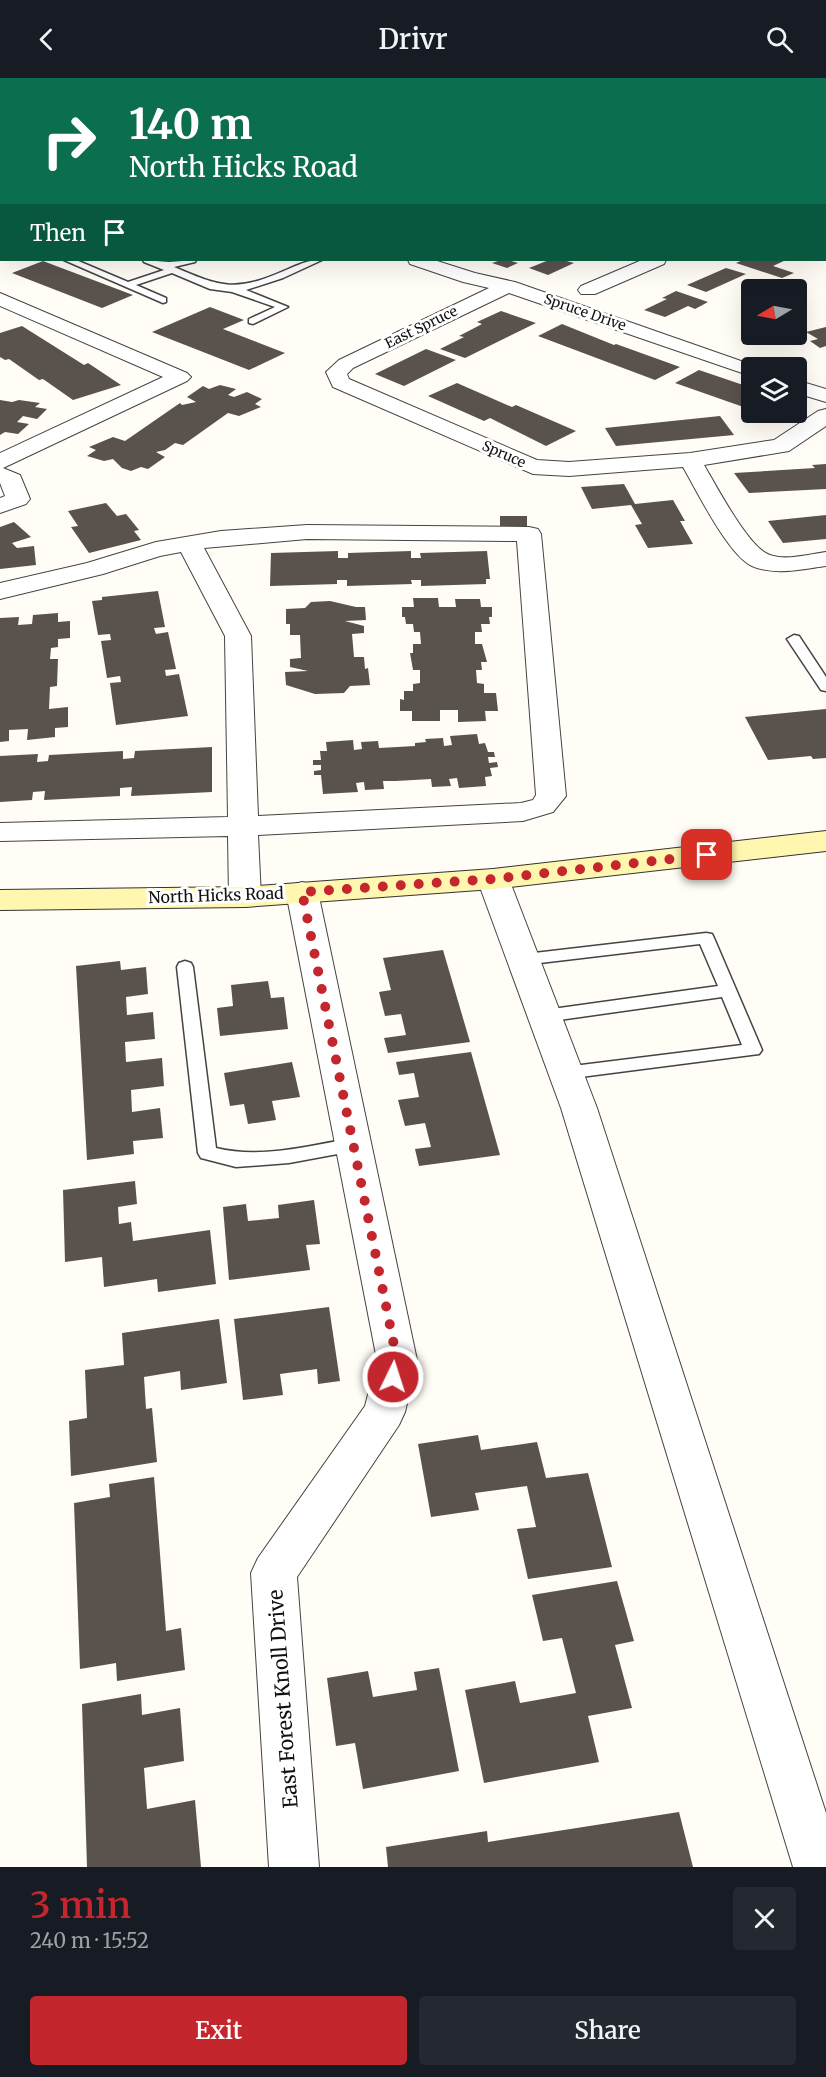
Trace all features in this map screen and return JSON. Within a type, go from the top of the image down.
[{"type":"main road","name":"North Hicks Road","points":[[0,900],[245,897],[493,879],[826,841]]},
{"type":"street","name":"Spruce Drive","points":[[420,261],[470,278],[508,286],[741,366]]},
{"type":"street","points":[[588,290],[655,261]]},
{"type":"street","name":"East Spruce","points":[[336,372],[346,364],[508,286]]},
{"type":"street","points":[[0,299],[180,377],[0,462]]},
{"type":"street","name":"Spruce","points":[[336,372],[340,383],[533,467],[569,469],[690,460],[781,446],[826,416]]},
{"type":"street","points":[[807,390],[826,396]]},
{"type":"street","points":[[690,460],[745,550],[753,556],[761,561],[784,563],[826,559]]},
{"type":"street","points":[[0,474],[12,480],[18,499],[0,506]]},
{"type":"street","points":[[0,591],[94,569],[156,549],[221,538],[307,532],[529,534],[551,796],[543,806],[524,812],[243,826],[0,832]]},
{"type":"street","points":[[189,544],[238,636],[245,897]]},
{"type":"street","points":[[493,879],[582,1119],[818,1867]]},
{"type":"street","name":"East Forest Knoll Drive","points":[[294,1867],[274,1573],[384,1412],[397,1360],[302,892]]},
{"type":"lane","points":[[72,261],[163,300]]},
{"type":"lane","points":[[150,261],[215,287],[234,289],[286,305],[253,321]]},
{"type":"lane","points":[[161,265],[189,261]]},
{"type":"lane","points":[[234,289],[246,287],[314,261]]},
{"type":"lane","points":[[130,284],[173,270]]},
{"type":"lane","points":[[794,639],[826,687]]},
{"type":"lane","points":[[524,959],[706,938],[753,1050],[566,1073]]},
{"type":"lane","points":[[185,967],[207,1154],[236,1160],[353,1145]]},
{"type":"lane","points":[[544,1016],[728,990]]},
{"type":"building","points":[[43,261],[133,295],[102,308],[12,273]]},
{"type":"building","points":[[511,261],[518,263],[507,268],[492,263]]},
{"type":"building","points":[[546,261],[574,263],[548,275],[529,268]]},
{"type":"building","points":[[741,261],[784,261],[773,266],[794,273],[782,278],[736,263]]},
{"type":"building","points":[[726,268],[746,274],[706,292],[687,285]]},
{"type":"building","points":[[676,291],[708,302],[695,309],[688,306],[665,317],[644,310],[667,299],[662,298]]},
{"type":"building","points":[[210,307],[244,320],[223,329],[285,353],[249,370],[152,332]]},
{"type":"building","points":[[501,311],[536,323],[465,358],[440,349],[464,337],[459,336],[482,324],[477,322]]},
{"type":"building","points":[[562,324],[614,345],[680,367],[655,380],[538,336]]},
{"type":"building","points":[[22,326],[84,365],[88,363],[121,385],[73,400],[43,379],[39,380],[9,359],[5,360],[0,357],[0,333]]},
{"type":"building","points":[[826,327],[826,346],[820,348],[810,341],[818,339],[807,332]]},
{"type":"building","points":[[426,349],[456,360],[404,386],[375,374]]},
{"type":"building","points":[[699,370],[741,384],[741,406],[675,383]]},
{"type":"building","points":[[457,383],[576,431],[546,446],[490,418],[484,421],[428,396]]},
{"type":"building","points":[[220,385],[236,389],[228,395],[234,397],[247,392],[262,399],[255,404],[261,407],[239,416],[228,413],[183,445],[175,443],[165,450],[156,452],[165,457],[148,469],[141,467],[131,471],[122,468],[113,459],[104,461],[87,456],[96,450],[89,447],[113,437],[125,441],[180,403],[182,405],[196,402],[187,397],[203,386],[209,389]]},
{"type":"building","points":[[0,400],[40,403],[35,407],[47,409],[37,419],[23,416],[17,422],[29,424],[18,434],[5,432],[0,435]]},
{"type":"building","points":[[720,416],[734,435],[616,446],[605,428]]},
{"type":"building","points":[[826,464],[826,489],[749,493],[734,473],[815,468],[812,465]]},
{"type":"building","points":[[624,484],[635,504],[673,500],[685,521],[680,521],[693,544],[648,548],[635,525],[642,524],[631,505],[592,509],[581,487]]},
{"type":"building","points":[[106,503],[117,516],[126,514],[139,530],[134,531],[141,540],[89,553],[71,527],[78,526],[68,511]]},
{"type":"building","points":[[826,515],[826,539],[783,543],[768,521]]},
{"type":"building","points":[[500,516],[527,516],[527,527],[500,526]]},
{"type":"building","points":[[14,522],[31,537],[12,543],[17,548],[34,546],[36,565],[0,569],[0,527]]},
{"type":"building","points":[[338,551],[338,558],[348,558],[348,553],[411,551],[411,558],[421,558],[420,553],[487,551],[490,579],[486,579],[486,584],[421,586],[421,580],[411,580],[412,584],[347,586],[347,580],[337,580],[337,584],[270,586],[271,553]]},
{"type":"building","points":[[158,591],[165,627],[154,628],[156,634],[168,632],[176,669],[165,670],[166,676],[179,674],[188,716],[116,725],[110,683],[121,682],[120,676],[107,678],[101,641],[111,640],[110,634],[98,635],[92,601],[102,600],[102,597]]},
{"type":"building","points":[[413,598],[438,598],[439,607],[456,607],[455,599],[480,599],[481,607],[492,607],[492,617],[489,617],[490,624],[481,624],[482,632],[475,632],[475,644],[482,644],[487,662],[481,662],[482,670],[476,670],[477,683],[484,684],[484,693],[496,693],[498,711],[485,711],[486,721],[458,722],[458,710],[440,710],[440,721],[412,721],[412,711],[400,711],[400,699],[404,700],[404,691],[413,691],[413,684],[420,683],[420,670],[413,670],[410,653],[413,653],[413,644],[421,644],[420,632],[414,632],[413,624],[406,624],[405,617],[402,617],[402,607],[414,607]]},
{"type":"building","points":[[330,601],[365,607],[366,620],[345,621],[364,626],[364,633],[352,634],[354,657],[364,657],[370,685],[350,686],[344,693],[315,694],[286,685],[285,672],[308,671],[290,667],[290,659],[301,658],[300,635],[290,635],[290,624],[286,624],[286,609],[305,608],[311,602]]},
{"type":"building","points":[[58,613],[58,622],[70,621],[70,638],[58,639],[58,647],[51,648],[50,659],[58,659],[57,686],[50,687],[49,709],[68,707],[68,727],[55,728],[55,737],[27,740],[28,729],[9,730],[9,741],[0,742],[0,618],[19,617],[18,625],[32,624],[33,615]]},
{"type":"building","points":[[826,709],[826,758],[813,759],[811,756],[768,760],[745,717]]},
{"type":"building","points":[[477,734],[479,744],[485,743],[488,752],[494,752],[495,757],[488,757],[489,763],[497,762],[498,767],[490,768],[492,776],[485,777],[486,786],[459,788],[457,778],[449,779],[451,786],[432,787],[431,779],[383,781],[384,789],[365,790],[364,782],[356,783],[358,792],[323,794],[321,775],[314,775],[314,771],[321,770],[321,765],[313,765],[313,760],[321,760],[320,751],[327,751],[326,742],[353,740],[354,750],[362,749],[361,742],[378,741],[379,748],[415,746],[415,743],[426,742],[425,739],[443,738],[444,746],[452,745],[450,736]]},
{"type":"building","points":[[212,747],[212,792],[131,796],[132,787],[120,788],[120,796],[44,800],[45,791],[33,792],[32,800],[0,802],[0,756],[38,754],[37,762],[48,761],[49,755],[123,751],[123,759],[134,758],[135,751]]},
{"type":"building","points":[[443,950],[470,1042],[388,1053],[384,1038],[406,1035],[401,1014],[385,1016],[379,992],[391,990],[383,958]]},
{"type":"building","points":[[120,961],[121,970],[146,967],[148,994],[126,997],[127,1015],[153,1012],[155,1039],[125,1042],[126,1062],[162,1058],[164,1086],[131,1090],[132,1112],[160,1108],[163,1138],[133,1141],[134,1154],[87,1160],[76,966]]},
{"type":"building","points":[[268,981],[271,998],[284,997],[288,1029],[220,1036],[217,1008],[233,1006],[231,985]]},
{"type":"building","points":[[471,1052],[500,1155],[419,1166],[415,1149],[431,1147],[425,1123],[405,1126],[398,1100],[419,1097],[414,1073],[399,1075],[396,1062]]},
{"type":"building","points":[[292,1062],[300,1097],[272,1101],[276,1120],[248,1124],[244,1104],[230,1106],[224,1073]]},
{"type":"building","points":[[135,1181],[137,1204],[118,1207],[119,1224],[131,1222],[133,1241],[210,1230],[216,1284],[158,1292],[157,1279],[104,1287],[102,1257],[65,1262],[63,1190]]},
{"type":"building","points":[[314,1200],[320,1244],[306,1245],[310,1270],[229,1280],[223,1207],[246,1204],[248,1221],[279,1218],[278,1205]]},
{"type":"building","points":[[329,1307],[340,1381],[318,1384],[317,1369],[280,1374],[283,1395],[243,1400],[234,1319]]},
{"type":"building","points":[[219,1319],[227,1383],[181,1390],[180,1371],[144,1377],[146,1409],[152,1408],[157,1462],[71,1476],[69,1421],[87,1418],[85,1370],[124,1365],[122,1333]]},
{"type":"building","points":[[478,1435],[481,1450],[537,1442],[546,1478],[588,1473],[612,1567],[528,1579],[517,1529],[536,1527],[527,1486],[475,1493],[479,1510],[431,1517],[418,1444]]},
{"type":"building","points":[[154,1477],[166,1631],[181,1628],[185,1670],[117,1681],[116,1663],[80,1669],[74,1503],[110,1497],[109,1484]]},
{"type":"building","points":[[617,1581],[634,1641],[615,1645],[632,1708],[588,1716],[599,1762],[484,1783],[465,1690],[515,1681],[520,1703],[576,1693],[562,1638],[543,1641],[532,1595]]},
{"type":"building","points":[[439,1668],[459,1771],[363,1789],[355,1743],[336,1746],[327,1678],[368,1671],[373,1697],[417,1690],[414,1672]]},
{"type":"building","points":[[141,1694],[142,1715],[180,1708],[184,1761],[144,1768],[147,1809],[195,1800],[201,1867],[87,1867],[82,1704]]},
{"type":"building","points":[[679,1812],[693,1867],[388,1867],[386,1847],[487,1831],[488,1842]]},
{"type":"route","points":[[393,1377],[397,1360],[302,892],[493,879],[707,855]]}]
